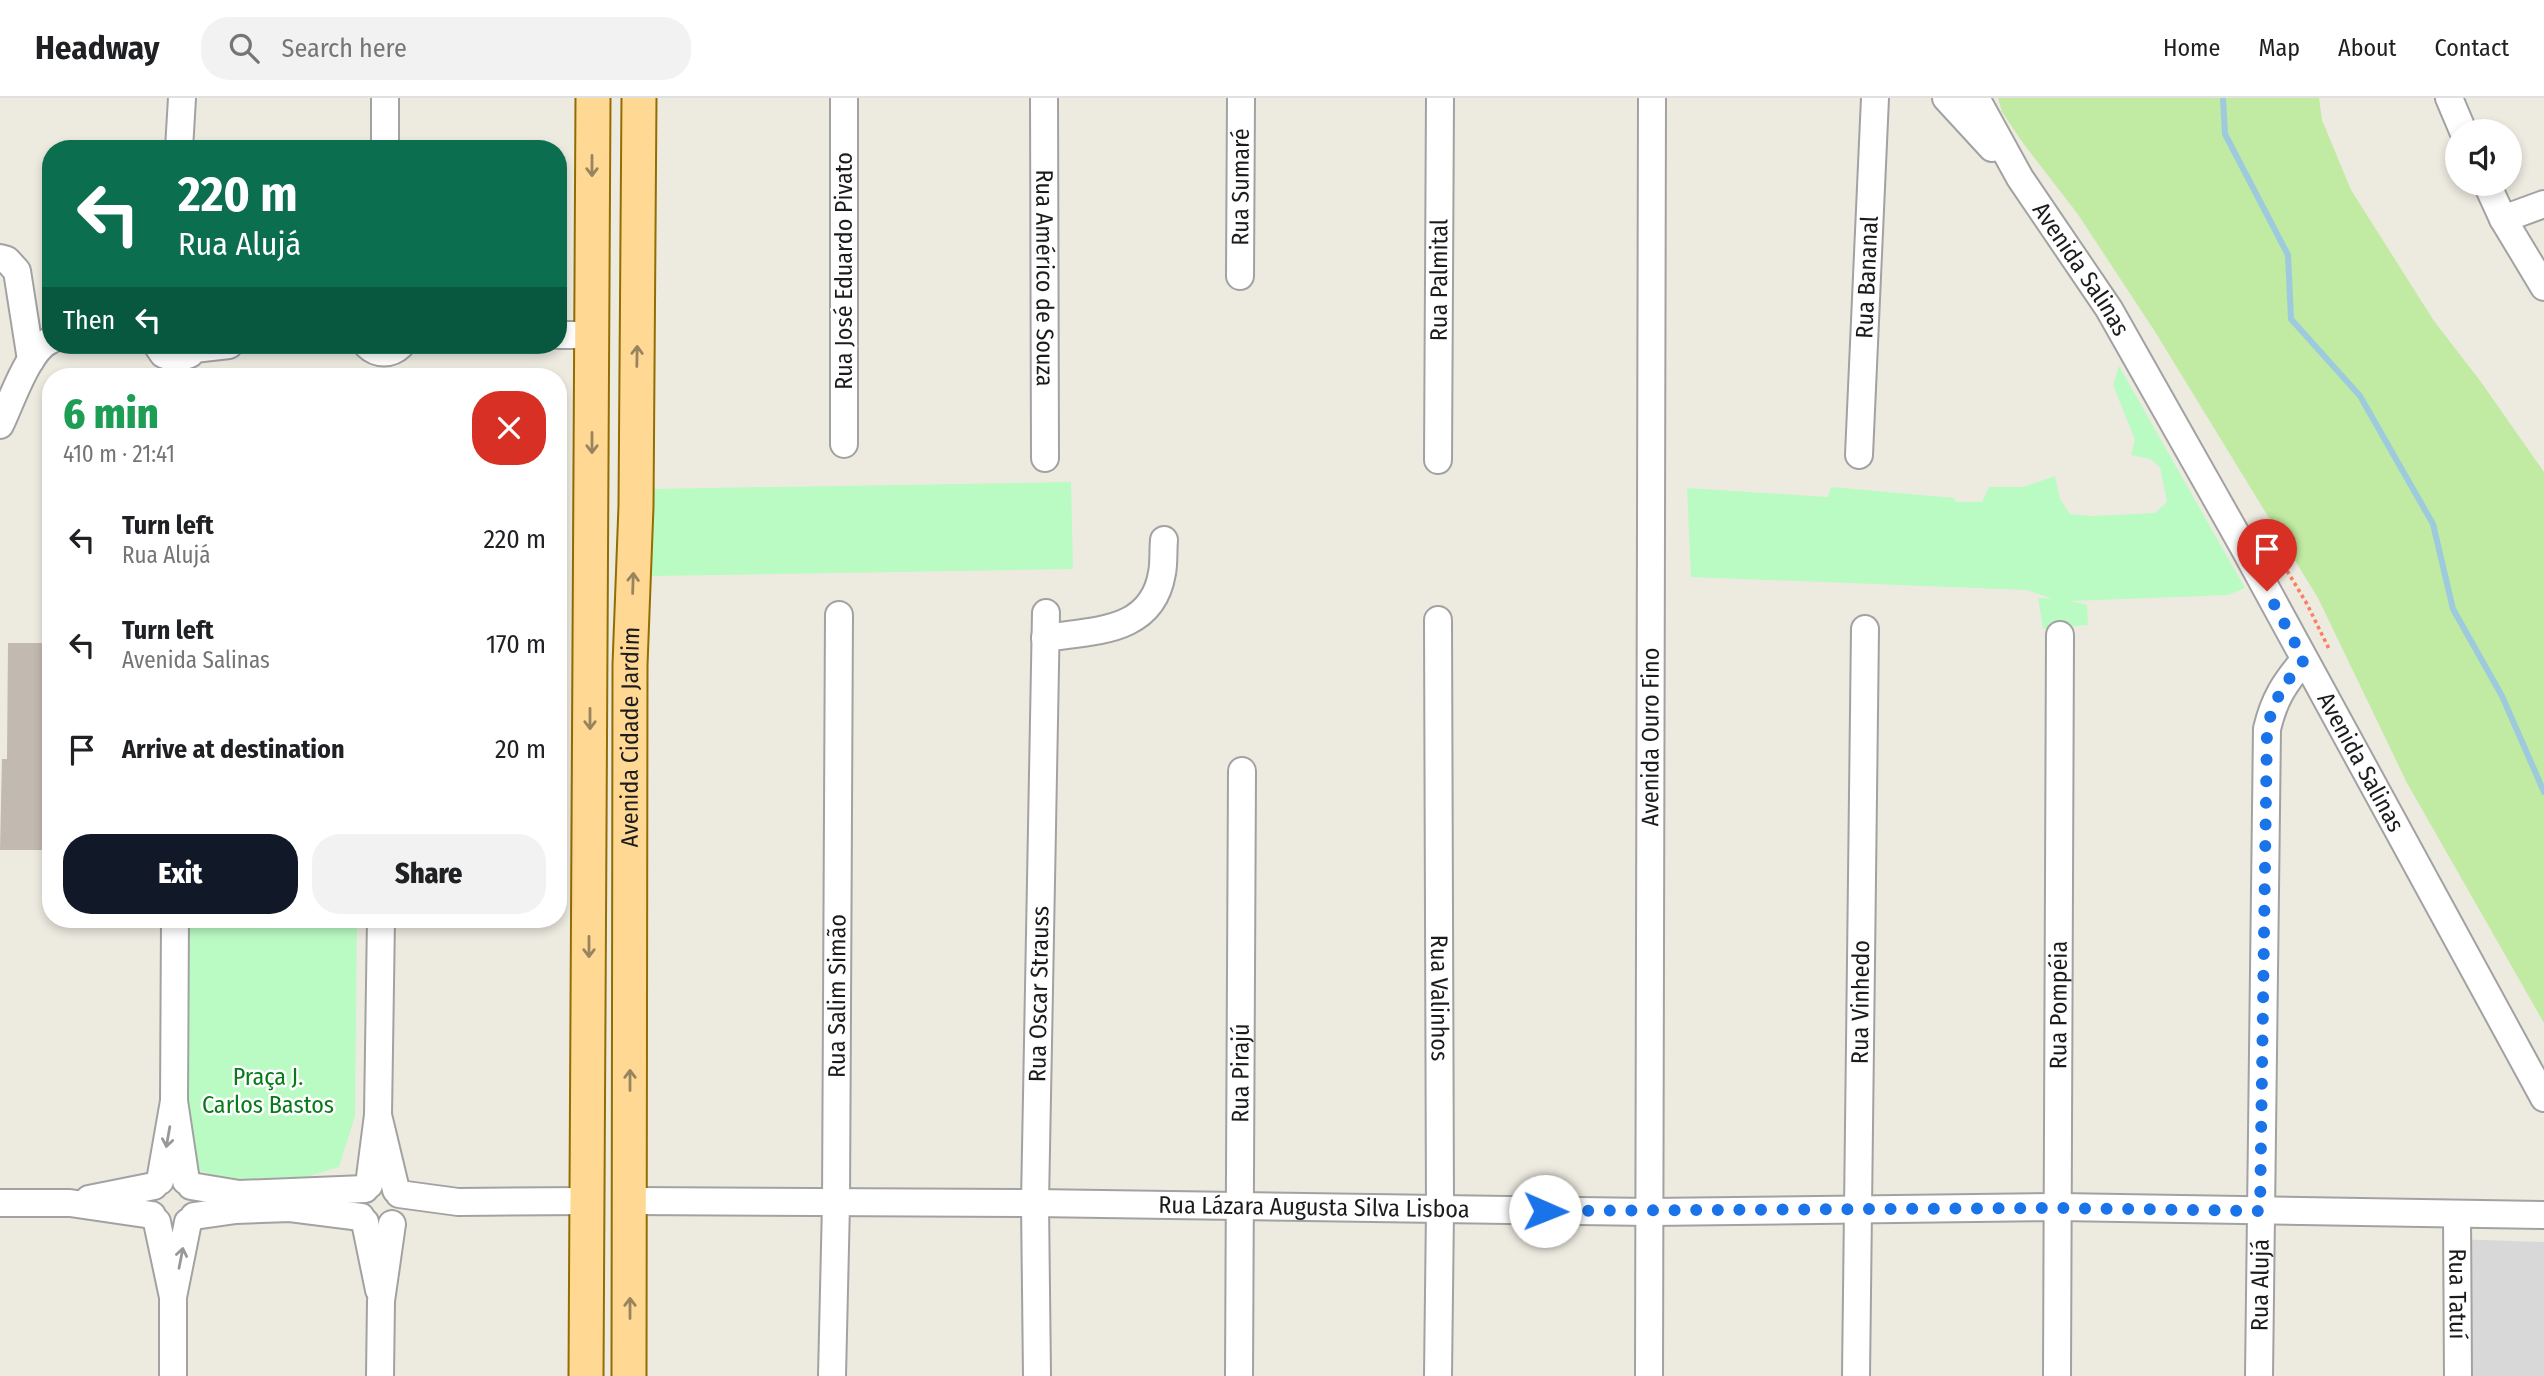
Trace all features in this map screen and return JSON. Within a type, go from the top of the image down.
[{"type":"main road","name":"Avenida Cidade Jardim","points":[[586,1376],[593,98]]},
{"type":"main road","name":"Avenida Cidade Jardim","points":[[629,1376],[630,665],[636,506],[639,98]]},
{"type":"main road","points":[[592,209],[638,207]]},
{"type":"main road","points":[[590,666],[630,665]]},
{"type":"street","points":[[180,140],[182,98]]},
{"type":"street","points":[[385,98],[385,140]]},
{"type":"street","name":"Rua José Eduardo Pivato","points":[[844,98],[844,444]]},
{"type":"street","name":"Rua Américo de Souza","points":[[1044,98],[1045,458]]},
{"type":"street","name":"Rua Sumaré","points":[[1240,276],[1241,98]]},
{"type":"street","name":"Rua Palmital","points":[[1438,460],[1440,98]]},
{"type":"street","name":"Avenida Ouro Fino","points":[[1649,1376],[1652,98]]},
{"type":"street","name":"Rua Bananal","points":[[1859,456],[1875,98]]},
{"type":"street","name":"Avenida Salinas","points":[[1946,98],[2020,178]]},
{"type":"street","name":"Avenida Salinas","points":[[1976,98],[2020,178],[2109,309],[2243,545],[2544,1098]]},
{"type":"street","points":[[2449,98],[2458,119]]},
{"type":"street","points":[[2492,196],[2503,219],[2544,287]]},
{"type":"street","points":[[2503,219],[2544,204]]},
{"type":"street","points":[[0,258],[7,260],[17,271],[31,360]]},
{"type":"street","points":[[567,335],[591,335]]},
{"type":"street","points":[[0,425],[31,360],[42,346]]},
{"type":"street","points":[[158,354],[176,359],[191,356]]},
{"type":"street","name":"Rua Oscar Strauss","points":[[1037,1376],[1035,1203],[1045,625],[1123,626],[1146,611],[1158,589],[1162,574],[1164,540]]},
{"type":"street","name":"Rua Salim Simão","points":[[832,1376],[836,1204],[839,615]]},
{"type":"street","name":"Rua Valinhos","points":[[1438,620],[1438,1376]]},
{"type":"street","name":"Rua Vinhedo","points":[[1856,1376],[1864,628]]},
{"type":"street","name":"Rua Pompéia","points":[[2057,1376],[2060,635]]},
{"type":"street","name":"Rua Alujá","points":[[2259,1376],[2267,729],[2273,704],[2284,684],[2304,660]]},
{"type":"street","name":"Rua Pirajú","points":[[1239,1376],[1242,771]]},
{"type":"street","points":[[173,1297],[197,1200],[189,1184],[174,1101],[175,928]]},
{"type":"street","points":[[380,928],[378,1115],[367,1187],[358,1202],[381,1301]]},
{"type":"street","points":[[173,1376],[173,1297],[155,1218],[148,1200],[157,1184],[174,1101]]},
{"type":"street","points":[[378,1115],[396,1207],[381,1301],[380,1376]]},
{"type":"street","points":[[70,1203],[173,1178],[239,1194],[367,1187],[384,1183],[396,1207]]},
{"type":"street","points":[[0,1203],[70,1203],[155,1218],[173,1227],[191,1219],[236,1210],[290,1208],[363,1219],[379,1227],[396,1207],[458,1202],[588,1201]]},
{"type":"street","name":"Rua Lázara Augusta Silva Lisboa","points":[[630,1201],[1035,1203],[1650,1212],[2059,1208],[2544,1215]]},
{"type":"street","name":"Rua Tatuí","points":[[2457,1214],[2458,1376]]},
{"type":"shaded area","points":[[2451,1239],[2544,1242],[2544,1376],[2446,1376]]},
{"type":"green space","points":[[1998,98],[2319,98],[2322,120],[2351,190],[2434,321],[2544,472],[2544,1023],[2407,783],[2318,598],[2154,330],[2077,213],[2002,112]]},
{"type":"green space","points":[[2119,366],[2245,588],[2228,595],[2071,601],[2087,605],[2088,625],[2043,629],[2038,598],[2053,599],[2027,590],[1691,577],[1687,488],[1828,497],[1831,487],[1954,498],[1956,502],[1982,502],[1989,487],[2023,487],[2055,476],[2060,499],[2070,514],[2093,516],[2155,513],[2167,502],[2160,467],[2150,459],[2131,455],[2135,440],[2113,385]]},
{"type":"green space","points":[[1071,482],[1073,569],[652,576],[651,489]]},
{"type":"green space","name":"Praça J. Carlos Bastos","points":[[185,928],[357,928],[355,1116],[339,1167],[287,1183],[238,1182],[187,1167]]},
{"type":"building","points":[[8,643],[42,643],[42,850],[0,850],[2,759],[7,759]]},
{"type":"waterway","points":[[2223,98],[2225,134],[2288,255],[2291,319],[2360,396],[2433,524],[2453,609],[2502,696],[2544,792]]},
{"type":"route","points":[[1545,1211],[2059,1208],[2260,1211],[2267,729],[2273,704],[2284,684],[2304,660],[2267,591]]}]
